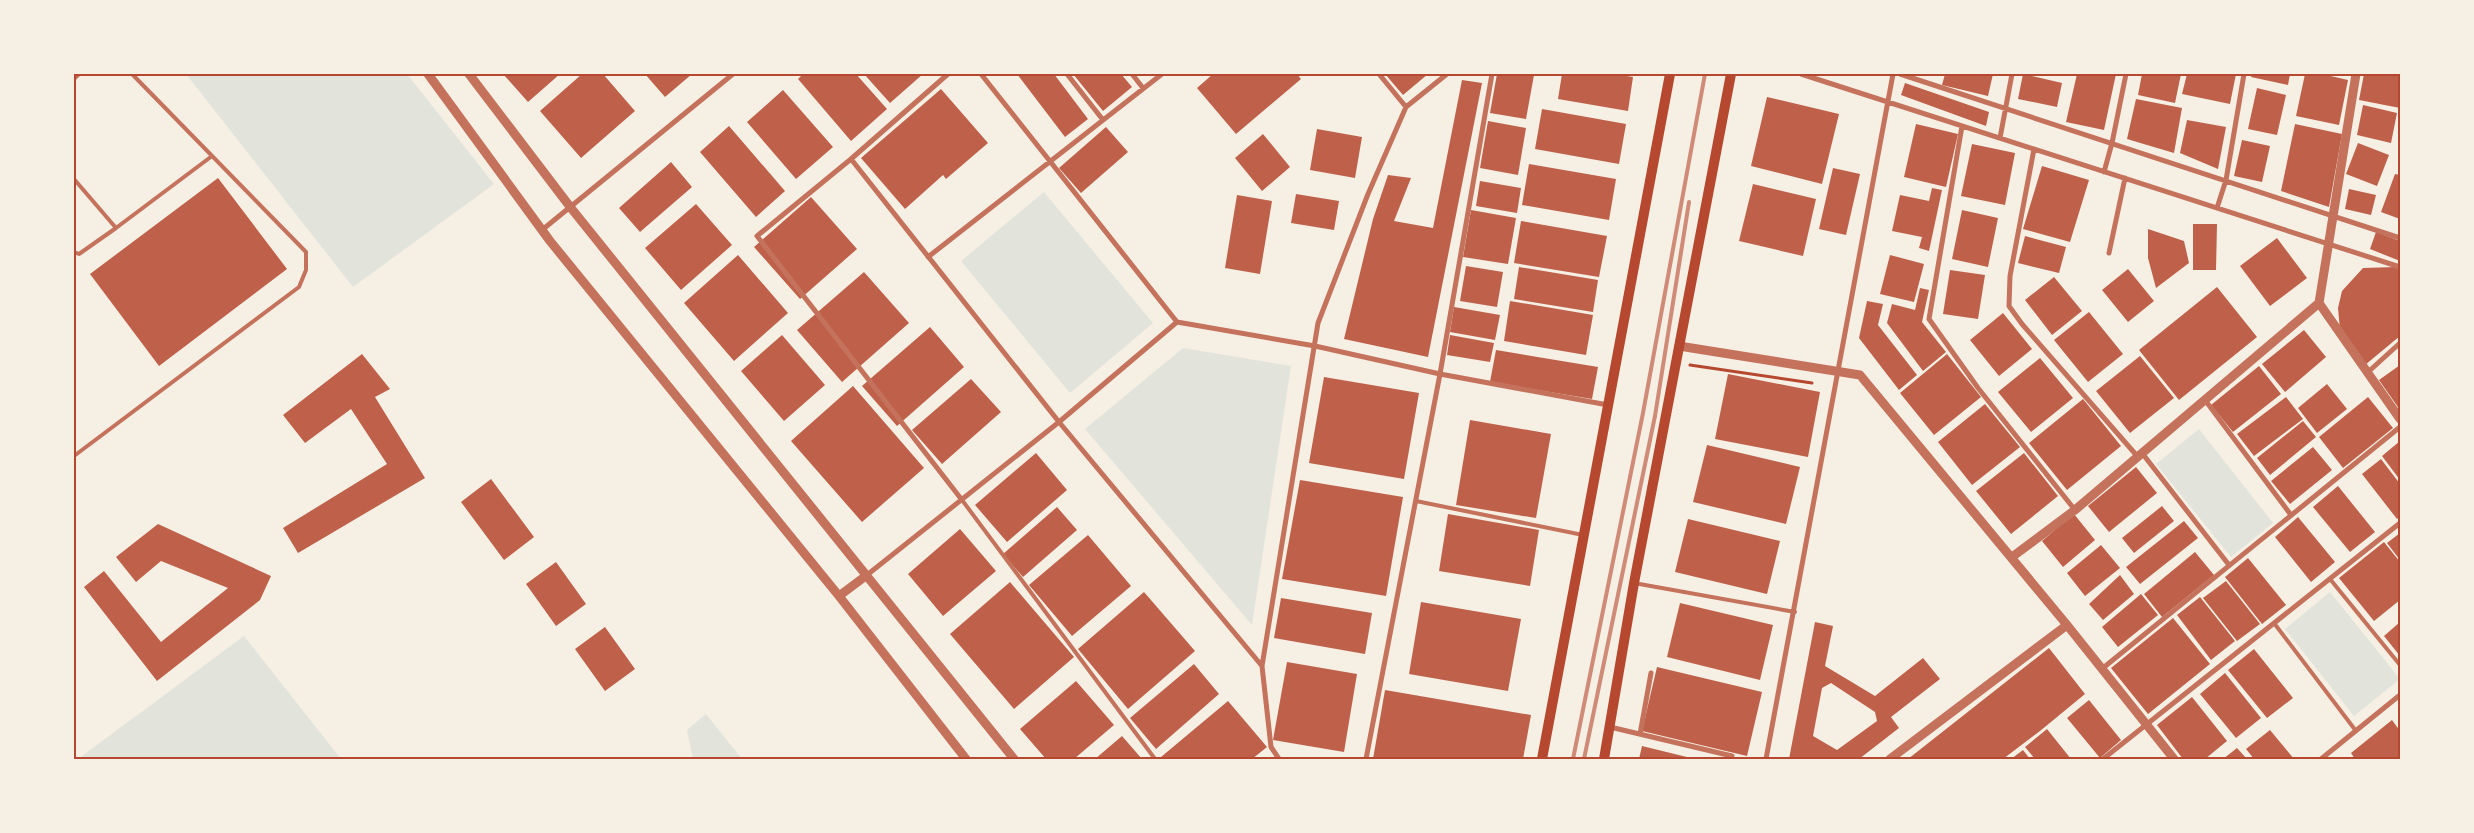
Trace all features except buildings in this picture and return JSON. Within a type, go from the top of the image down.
[{"type":"main road","points":[[1542,759],[1670,74]]},
{"type":"main road","points":[[1604,759],[1634,583],[1731,74]]},
{"type":"street","points":[[428,74],[542,230],[839,596],[966,759]]},
{"type":"street","points":[[469,74],[571,208],[1014,759]]},
{"type":"street","points":[[542,230],[733,74]]},
{"type":"street","points":[[948,74],[757,236],[962,500]]},
{"type":"street","points":[[981,74],[1177,322],[1315,346],[1440,374],[1608,405]]},
{"type":"street","points":[[1067,74],[1103,120]]},
{"type":"street","points":[[1132,74],[1143,88]]},
{"type":"street","points":[[928,256],[1162,74]]},
{"type":"street","points":[[1379,74],[1406,107]]},
{"type":"street","points":[[1279,759],[1271,747],[1262,666],[1318,323],[1324,302],[1406,107],[1447,74]]},
{"type":"street","points":[[1366,759],[1440,374],[1492,74]]},
{"type":"street","points":[[1801,74],[2400,267]]},
{"type":"street","points":[[1766,759],[1893,74]]},
{"type":"street","points":[[1900,74],[2400,238]]},
{"type":"street","points":[[2000,138],[2012,74]]},
{"type":"street","points":[[2104,172],[2126,74]]},
{"type":"street","points":[[2217,208],[2226,180],[2244,74]]},
{"type":"street","points":[[2012,557],[2075,510],[2319,303],[2356,74]]},
{"type":"street","points":[[1962,126],[1929,319],[1978,388],[2075,510]]},
{"type":"street","points":[[2034,149],[2010,276],[2009,306],[2022,324],[2140,455],[2229,565]]},
{"type":"street","points":[[851,158],[1059,422],[1262,666]]},
{"type":"street","points":[[2109,253],[2125,178]]},
{"type":"street","points":[[2319,303],[2400,419]]},
{"type":"street","points":[[839,596],[1059,422],[1177,322]]},
{"type":"street","points":[[2367,372],[2400,344]]},
{"type":"street","points":[[1678,346],[1860,375],[2067,624],[2174,759]]},
{"type":"street","points":[[2205,400],[2291,515]]},
{"type":"street","points":[[2102,668],[2400,426]]},
{"type":"street","points":[[2103,759],[2400,523]]},
{"type":"street","points":[[1890,759],[2067,624]]},
{"type":"street","points":[[1640,734],[1651,673]]},
{"type":"street","points":[[2322,759],[2400,695]]},
{"type":"street","points":[[1610,726],[1732,756]]},
{"type":"lane","points":[[74,79],[79,74]]},
{"type":"lane","points":[[74,456],[299,287],[306,270],[306,252],[132,74]]},
{"type":"lane","points":[[74,252],[79,254],[212,156]]},
{"type":"lane","points":[[74,179],[76,187],[116,228]]},
{"type":"lane","points":[[962,500],[1155,759]]},
{"type":"lane","points":[[1416,501],[1584,535]]},
{"type":"lane","points":[[2330,579],[2400,665]]},
{"type":"lane","points":[[1634,583],[1794,612]]},
{"type":"lane","points":[[2274,623],[2356,731]]},
{"type":"path","points":[[1686,364],[1835,387]]},
{"type":"shaded area","points":[[186,74],[407,74],[494,184],[353,287]]},
{"type":"shaded area","points":[[1044,192],[1153,323],[1070,393],[961,261]]},
{"type":"shaded area","points":[[1183,348],[1291,366],[1252,625],[1085,429]]},
{"type":"shaded area","points":[[2199,429],[2273,523],[2231,557],[2156,464]]},
{"type":"shaded area","points":[[2330,592],[2400,679],[2354,716],[2285,629]]},
{"type":"shaded area","points":[[244,636],[341,759],[78,759]]},
{"type":"shaded area","points":[[706,714],[742,759],[693,759],[687,730]]},
{"type":"railway","points":[[1573,759],[1643,413],[1705,74]]},
{"type":"railway","points":[[1584,759],[1655,416],[1689,202]]}]
